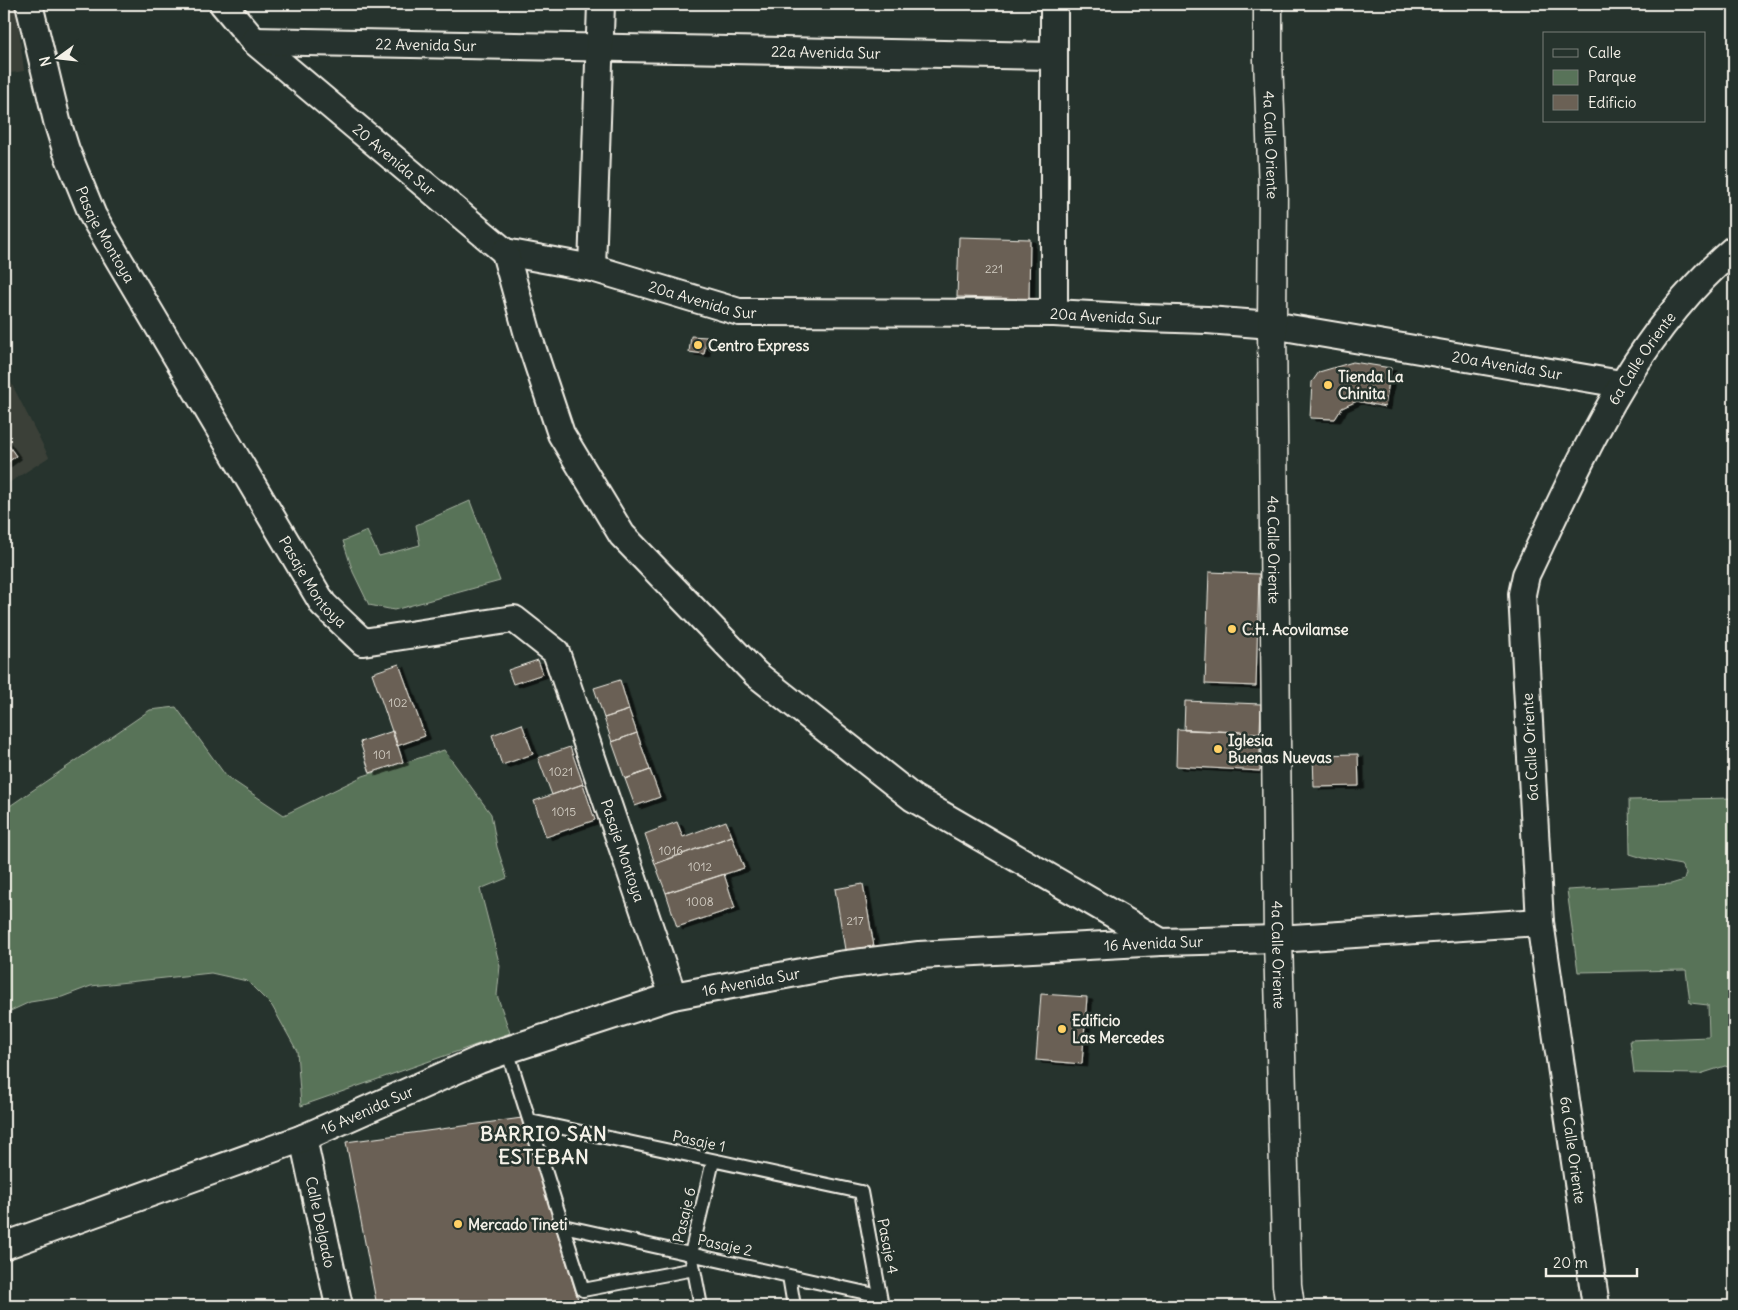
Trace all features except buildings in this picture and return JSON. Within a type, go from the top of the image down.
[{"type":"street","name":"Pasaje Montoya","points":[[29,4],[66,150],[93,216],[323,604],[363,642],[514,619],[556,652],[674,996]]},
{"type":"street","name":"20 Avenida Sur","points":[[223,4],[254,41],[505,252],[592,268]]},
{"type":"street","points":[[592,268],[601,4]]},
{"type":"street","points":[[1054,4],[1054,313]]},
{"type":"street","name":"4a Calle Oriente","points":[[1268,4],[1273,189],[1272,325],[1278,940],[1290,1306]]},
{"type":"street","name":"22 Avenida Sur","points":[[254,41],[600,48]]},
{"type":"street","name":"22a Avenida Sur","points":[[600,48],[1054,56]]},
{"type":"street","name":"6a Calle Oriente","points":[[1596,1306],[1540,922],[1522,608],[1524,584],[1526,575],[1592,437],[1621,384],[1650,341],[1673,312],[1699,282],[1734,248]]},
{"type":"street","points":[[505,252],[528,335],[562,434],[622,535],[756,674],[913,798],[1161,942]]},
{"type":"street","name":"20a Avenida Sur","points":[[592,268],[739,312],[1054,313],[1272,325],[1621,384]]},
{"type":"street","name":"16 Avenida Sur","points":[[4,1246],[303,1138],[479,1060],[674,996],[839,965],[919,955],[1161,942],[1278,940],[1540,922]]},
{"type":"street","name":"Calle Delgado","points":[[303,1138],[339,1306]]},
{"type":"lane","points":[[507,1050],[583,1290],[694,1269]]},
{"type":"lane","name":"Pasaje 1","points":[[530,1120],[861,1192]]},
{"type":"lane","name":"Pasaje 6","points":[[700,1306],[691,1254],[713,1161]]},
{"type":"lane","name":"Pasaje 4","points":[[861,1192],[881,1301]]},
{"type":"lane","name":"Pasaje 2","points":[[563,1226],[789,1276],[881,1301]]},
{"type":"lane","points":[[789,1276],[794,1306]]},
{"type":"shaded area","points":[[4,4],[16,4],[24,71],[4,74]]},
{"type":"shaded area","points":[[4,369],[49,457],[4,486]]},
{"type":"green space","points":[[470,501],[500,581],[394,610],[369,605],[353,572],[343,541],[367,531],[379,556],[420,545],[416,525]]},
{"type":"green space","points":[[176,707],[226,776],[284,815],[363,776],[444,750],[491,814],[497,847],[507,878],[480,889],[500,966],[497,995],[510,1033],[301,1106],[297,1051],[272,1006],[247,981],[211,973],[91,986],[62,997],[30,1002],[4,1014],[4,810],[150,710]]},
{"type":"green space","points":[[1734,798],[1734,898],[1730,898],[1731,952],[1734,953],[1734,1069],[1725,1066],[1700,1074],[1634,1073],[1630,1040],[1709,1037],[1708,1005],[1690,1003],[1686,970],[1578,972],[1567,890],[1671,884],[1684,880],[1686,873],[1681,865],[1630,854],[1629,800]]},
{"type":"place","name":"Centro Express","points":[[698,345]]},
{"type":"place","name":"Tienda La Chinita","points":[[1328,385]]},
{"type":"place","name":"C.H. Acovilamse","points":[[1232,629]]},
{"type":"place","name":"Iglesia Buenas Nuevas","points":[[1218,749]]},
{"type":"place","name":"Edificio Las Mercedes","points":[[1062,1029]]},
{"type":"place","name":"Mercado Tineti","points":[[458,1224]]},
{"type":"district","name":"BARRIO SAN ESTEBAN","points":[[544,1144]]}]
